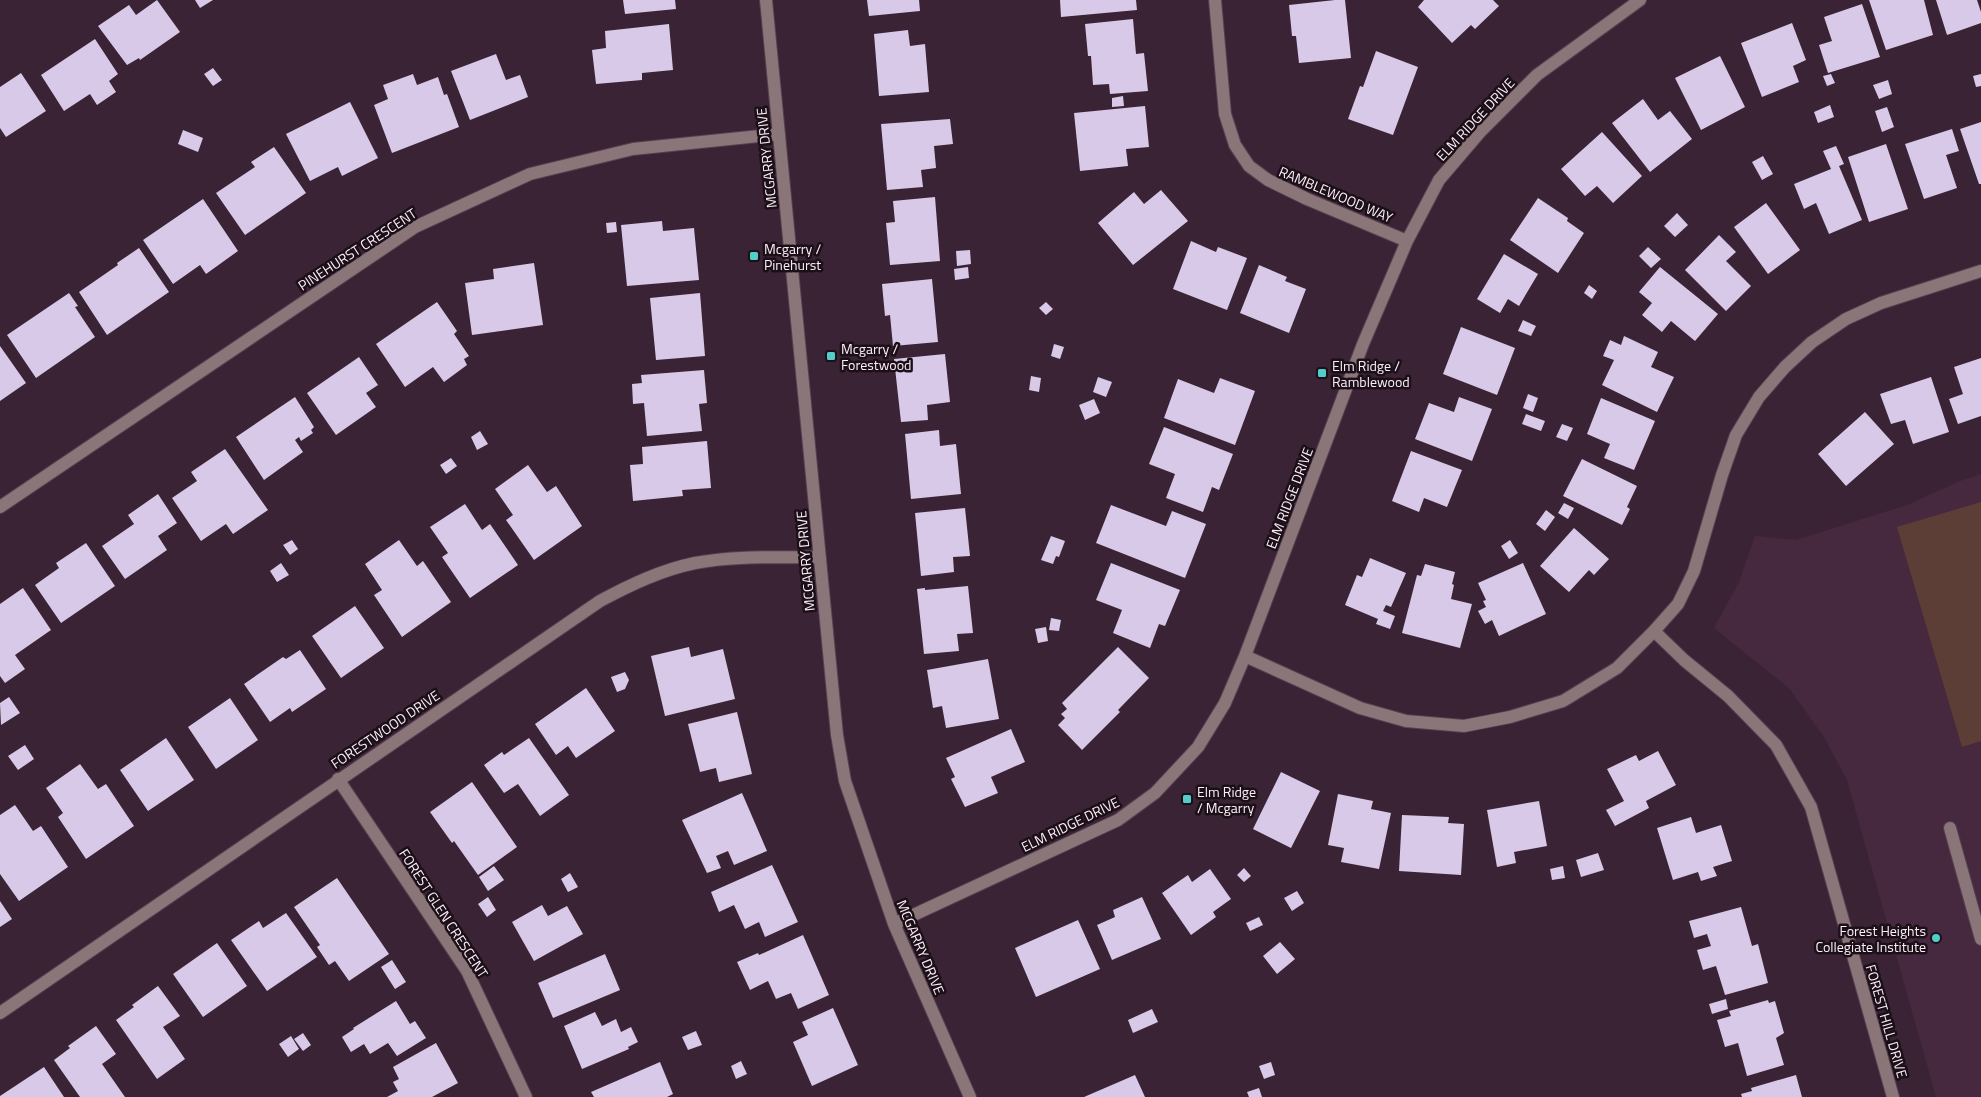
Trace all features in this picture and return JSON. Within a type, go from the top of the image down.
[{"type":"street","name":"MCGARRY DRIVE","points":[[766,0],[836,735],[845,781],[894,924],[970,1097]]},
{"type":"street","name":"RAMBLEWOOD WAY","points":[[1215,0],[1225,114],[1235,145],[1249,166],[1268,180],[1307,199],[1407,240]]},
{"type":"street","name":"ELM RIDGE DRIVE","points":[[894,924],[1118,820],[1155,793],[1198,747],[1225,702],[1245,656],[1364,344],[1407,240],[1439,180],[1480,132],[1536,75],[1640,0]]},
{"type":"street","name":"PINEHURST CRESCENT","points":[[0,507],[415,227],[530,174],[633,149],[779,134]]},
{"type":"street","points":[[1245,656],[1360,708],[1406,721],[1464,726],[1510,717],[1563,701],[1617,668],[1678,604],[1694,571],[1722,474],[1736,435],[1759,397],[1784,366],[1812,342],[1846,319],[1881,304],[1981,271]]},
{"type":"street","name":"FORESTWOOD DRIVE","points":[[0,1013],[338,779],[600,601],[645,578],[694,563],[738,558],[820,557]]},
{"type":"street","name":"FOREST HILL DRIVE","points":[[1654,631],[1684,660],[1728,696],[1776,745],[1811,807],[1893,1097]]},
{"type":"street","name":"FOREST GLEN CRESCENT","points":[[338,779],[467,971],[526,1097]]},
{"type":"street","points":[[1950,828],[1981,939]]},
{"type":"shaded area","name":"Forest Heights Collegiate Institute","points":[[1981,474],[1981,1097],[1936,1097],[1847,780],[1824,737],[1789,688],[1714,628],[1739,582],[1755,536],[1796,540],[1907,505],[1960,481]]},
{"type":"shaded area","points":[[1981,502],[1981,741],[1962,747],[1897,527]]},
{"type":"building","points":[[157,0],[180,32],[140,60],[139,58],[127,65],[98,26],[129,5],[136,15]]},
{"type":"building","points":[[195,0],[213,0],[200,8]]},
{"type":"building","points":[[623,0],[675,0],[676,9],[625,14]]},
{"type":"building","points":[[867,0],[919,0],[920,11],[869,16]]},
{"type":"building","points":[[1060,0],[1136,0],[1137,10],[1061,17]]},
{"type":"building","points":[[1345,0],[1351,58],[1299,63],[1296,36],[1292,36],[1289,5]]},
{"type":"building","points":[[1424,0],[1493,0],[1499,6],[1475,29],[1471,25],[1452,43],[1418,7]]},
{"type":"building","points":[[1869,0],[1924,0],[1933,35],[1886,50]]},
{"type":"building","points":[[1936,0],[1977,0],[1981,12],[1981,23],[1947,35]]},
{"type":"building","points":[[1862,4],[1880,57],[1828,73],[1819,45],[1832,41],[1824,17]]},
{"type":"building","points":[[1133,19],[1136,54],[1144,53],[1148,91],[1110,94],[1109,84],[1093,85],[1091,56],[1088,56],[1085,24]]},
{"type":"building","points":[[1792,23],[1806,60],[1793,66],[1799,82],[1762,97],[1741,43]]},
{"type":"building","points":[[669,24],[673,70],[642,73],[642,80],[596,84],[592,50],[606,48],[605,31]]},
{"type":"building","points":[[908,30],[910,46],[925,44],[929,92],[879,96],[874,34]]},
{"type":"building","points":[[95,39],[118,74],[109,81],[116,92],[97,105],[90,94],[64,111],[41,75]]},
{"type":"building","points":[[1376,51],[1418,67],[1393,135],[1348,119],[1360,86],[1363,87]]},
{"type":"building","points":[[496,54],[506,80],[520,75],[528,97],[470,120],[451,71]]},
{"type":"building","points":[[1720,56],[1745,107],[1701,130],[1675,78]]},
{"type":"building","points":[[213,68],[222,80],[213,86],[204,74]]},
{"type":"building","points":[[21,73],[46,111],[6,137],[0,128],[0,87]]},
{"type":"building","points":[[413,74],[417,85],[438,77],[444,95],[447,94],[459,127],[392,153],[374,105],[388,99],[383,85]]},
{"type":"building","points":[[1831,74],[1835,83],[1827,86],[1823,76]]},
{"type":"building","points":[[1981,74],[1981,86],[1976,87],[1973,76]]},
{"type":"building","points":[[1888,80],[1892,94],[1879,99],[1873,85]]},
{"type":"building","points":[[1123,96],[1124,106],[1112,107],[1112,98]]},
{"type":"building","points":[[1643,99],[1658,120],[1670,111],[1692,139],[1650,172],[1612,123]]},
{"type":"building","points":[[350,102],[378,158],[342,176],[338,167],[310,181],[286,134]]},
{"type":"building","points":[[1830,105],[1834,117],[1818,123],[1814,112]]},
{"type":"building","points":[[1145,106],[1149,147],[1126,149],[1128,166],[1080,171],[1074,113]]},
{"type":"building","points":[[1887,107],[1894,127],[1882,132],[1875,111]]},
{"type":"building","points":[[950,119],[953,144],[934,146],[936,168],[921,170],[923,187],[887,190],[881,124]]},
{"type":"building","points":[[1981,122],[1981,184],[1979,184],[1960,129]]},
{"type":"building","points":[[1952,129],[1959,151],[1946,155],[1957,188],[1924,199],[1905,144]]},
{"type":"building","points":[[183,130],[203,138],[198,152],[178,144]]},
{"type":"building","points":[[1602,132],[1642,176],[1613,203],[1597,186],[1585,196],[1561,169]]},
{"type":"building","points":[[1886,144],[1908,209],[1869,222],[1848,157]]},
{"type":"building","points":[[1836,146],[1844,164],[1839,166],[1862,220],[1829,234],[1816,203],[1804,209],[1794,184],[1831,169],[1823,151]]},
{"type":"building","points":[[274,147],[306,193],[245,235],[216,193],[255,167],[251,162]]},
{"type":"building","points":[[1763,156],[1773,174],[1762,180],[1752,162]]},
{"type":"building","points":[[1161,190],[1188,221],[1133,265],[1098,223],[1134,192],[1144,204]]},
{"type":"building","points":[[935,197],[940,261],[890,265],[886,223],[895,222],[893,201]]},
{"type":"building","points":[[1538,198],[1568,218],[1567,221],[1584,233],[1558,273],[1510,240]]},
{"type":"building","points":[[203,199],[238,251],[206,274],[200,265],[173,284],[143,240]]},
{"type":"building","points":[[1766,203],[1800,250],[1768,274],[1734,227]]},
{"type":"building","points":[[1677,213],[1688,225],[1675,237],[1664,226]]},
{"type":"building","points":[[662,221],[663,231],[694,228],[699,280],[627,286],[621,225]]},
{"type":"building","points":[[616,222],[617,232],[607,233],[606,223]]},
{"type":"building","points":[[1719,235],[1736,252],[1726,261],[1751,286],[1726,311],[1685,270]]},
{"type":"building","points":[[1191,241],[1216,252],[1218,247],[1247,258],[1227,310],[1173,289]]},
{"type":"building","points":[[1648,247],[1661,259],[1651,268],[1639,256]]},
{"type":"building","points":[[139,248],[169,292],[107,335],[79,292]]},
{"type":"building","points":[[970,250],[971,264],[957,266],[956,251]]},
{"type":"building","points":[[1504,254],[1538,274],[1519,306],[1508,299],[1500,313],[1477,299]]},
{"type":"building","points":[[534,263],[543,325],[472,335],[465,283],[494,279],[493,269]]},
{"type":"building","points":[[1259,265],[1287,277],[1285,281],[1306,289],[1289,333],[1240,313]]},
{"type":"building","points":[[968,267],[969,278],[955,280],[954,269]]},
{"type":"building","points":[[1660,267],[1718,314],[1695,341],[1671,321],[1662,332],[1642,315],[1652,303],[1639,292]]},
{"type":"building","points":[[932,279],[938,342],[893,346],[890,315],[885,316],[882,284]]},
{"type":"building","points":[[1589,285],[1597,291],[1592,299],[1584,293]]},
{"type":"building","points":[[69,293],[78,306],[75,307],[95,337],[36,378],[7,335]]},
{"type":"building","points":[[700,293],[705,356],[656,360],[650,298]]},
{"type":"building","points":[[437,302],[457,331],[454,334],[469,356],[464,359],[467,365],[444,382],[433,367],[405,387],[376,344]]},
{"type":"building","points":[[1046,302],[1053,309],[1046,315],[1039,308]]},
{"type":"building","points":[[1523,320],[1536,326],[1531,336],[1518,331]]},
{"type":"building","points":[[1461,327],[1515,348],[1497,395],[1443,374]]},
{"type":"building","points":[[1624,336],[1658,352],[1651,367],[1674,377],[1657,412],[1602,385],[1614,360],[1603,356],[1610,340],[1621,345]]},
{"type":"building","points":[[1054,344],[1064,347],[1060,359],[1051,356]]},
{"type":"building","points":[[0,346],[26,383],[0,401]]},
{"type":"building","points":[[945,354],[950,402],[927,405],[928,420],[901,422],[894,359]]},
{"type":"building","points":[[359,357],[378,385],[366,393],[376,407],[336,435],[307,393]]},
{"type":"building","points":[[1981,358],[1981,416],[1958,424],[1949,399],[1963,394],[1954,367]]},
{"type":"building","points":[[704,370],[707,403],[699,404],[702,431],[647,436],[644,403],[633,404],[632,384],[642,383],[641,375]]},
{"type":"building","points":[[1031,376],[1041,378],[1039,392],[1029,390]]},
{"type":"building","points":[[1098,377],[1112,382],[1106,397],[1093,392]]},
{"type":"building","points":[[1931,377],[1949,432],[1913,444],[1905,420],[1891,424],[1880,394]]},
{"type":"building","points":[[1220,378],[1255,391],[1235,445],[1164,418],[1178,379],[1214,393]]},
{"type":"building","points":[[1528,394],[1538,398],[1533,412],[1523,408]]},
{"type":"building","points":[[295,397],[314,427],[311,430],[313,433],[301,441],[299,437],[295,440],[303,452],[264,480],[236,437]]},
{"type":"building","points":[[1459,397],[1492,409],[1472,461],[1415,439],[1429,403],[1454,412]]},
{"type":"building","points":[[1601,398],[1655,421],[1634,470],[1604,458],[1610,444],[1587,434]]},
{"type":"building","points":[[1094,399],[1100,413],[1085,420],[1079,405]]},
{"type":"building","points":[[1865,412],[1894,444],[1846,486],[1818,454]]},
{"type":"building","points":[[1526,414],[1545,421],[1541,431],[1522,424]]},
{"type":"building","points":[[1562,424],[1573,428],[1567,441],[1556,437]]},
{"type":"building","points":[[1164,427],[1233,454],[1219,490],[1212,487],[1203,512],[1166,498],[1175,474],[1149,464]]},
{"type":"building","points":[[939,430],[940,446],[956,444],[961,494],[911,499],[905,434]]},
{"type":"building","points":[[480,431],[488,444],[477,450],[471,437]]},
{"type":"building","points":[[707,441],[711,488],[682,490],[683,496],[633,501],[630,465],[643,464],[642,447]]},
{"type":"building","points":[[225,449],[268,510],[233,534],[226,524],[201,541],[172,498],[197,481],[191,472]]},
{"type":"building","points":[[1411,451],[1462,470],[1447,507],[1424,498],[1419,512],[1392,501]]},
{"type":"building","points":[[451,458],[457,466],[446,474],[440,465]]},
{"type":"building","points":[[1582,459],[1637,486],[1627,507],[1630,509],[1622,525],[1563,496]]},
{"type":"building","points":[[528,465],[547,492],[556,486],[582,526],[534,560],[506,520],[513,515],[495,489]]},
{"type":"building","points":[[158,494],[177,523],[158,536],[167,550],[125,579],[102,546],[134,524],[128,515]]},
{"type":"building","points":[[1564,503],[1574,508],[1568,519],[1558,513]]},
{"type":"building","points":[[465,504],[482,530],[490,524],[518,565],[470,598],[442,557],[448,553],[430,527]]},
{"type":"building","points":[[1111,505],[1166,526],[1172,511],[1206,524],[1185,578],[1096,543]]},
{"type":"building","points":[[965,508],[970,556],[953,557],[954,572],[921,576],[915,513]]},
{"type":"building","points":[[1546,510],[1555,517],[1545,531],[1536,524]]},
{"type":"building","points":[[1574,528],[1609,559],[1594,575],[1589,570],[1569,592],[1540,566]]},
{"type":"building","points":[[1051,536],[1065,541],[1059,557],[1056,556],[1053,564],[1041,560]]},
{"type":"building","points":[[292,540],[298,549],[290,555],[283,545]]},
{"type":"building","points":[[399,540],[417,566],[423,561],[451,602],[402,637],[374,595],[382,590],[365,564]]},
{"type":"building","points":[[1510,540],[1518,553],[1509,559],[1501,546]]},
{"type":"building","points":[[86,543],[115,586],[61,623],[35,585],[59,568],[56,563]]},
{"type":"building","points":[[1370,558],[1406,573],[1391,607],[1386,605],[1383,611],[1395,616],[1390,629],[1376,624],[1378,619],[1345,605],[1357,575],[1362,577]]},
{"type":"building","points":[[281,563],[289,575],[277,582],[270,571]]},
{"type":"building","points":[[1111,563],[1180,590],[1165,626],[1159,624],[1150,648],[1113,633],[1122,610],[1096,600]]},
{"type":"building","points":[[1523,563],[1546,614],[1499,636],[1492,620],[1485,624],[1478,611],[1486,607],[1483,601],[1486,600],[1478,583]]},
{"type":"building","points":[[1425,564],[1455,572],[1451,599],[1472,604],[1460,648],[1402,633],[1417,575],[1421,576]]},
{"type":"building","points":[[968,586],[973,633],[957,634],[959,651],[924,654],[917,589]]},
{"type":"building","points":[[23,588],[51,630],[15,655],[25,669],[5,683],[0,676],[0,604]]},
{"type":"building","points":[[355,606],[384,648],[341,678],[312,636]]},
{"type":"building","points":[[1051,618],[1061,620],[1059,631],[1049,630]]},
{"type":"building","points":[[1046,627],[1048,641],[1038,643],[1035,629]]},
{"type":"building","points":[[689,647],[691,657],[723,649],[735,699],[665,716],[651,656]]},
{"type":"building","points":[[1118,647],[1149,678],[1118,710],[1120,712],[1082,750],[1058,725],[1065,718],[1061,714],[1067,709],[1062,703]]},
{"type":"building","points":[[300,650],[326,689],[292,712],[290,708],[270,722],[244,684],[283,657],[286,659]]},
{"type":"building","points":[[988,659],[999,719],[946,728],[942,706],[933,708],[927,670]]},
{"type":"building","points":[[625,672],[629,680],[625,689],[617,692],[611,677]]},
{"type":"building","points":[[586,688],[615,731],[576,758],[568,746],[556,755],[535,724]]},
{"type":"building","points":[[9,697],[20,713],[1,725],[0,703]]},
{"type":"building","points":[[230,698],[258,740],[216,769],[188,727]]},
{"type":"building","points":[[737,712],[752,774],[719,782],[716,768],[700,772],[688,724]]},
{"type":"building","points":[[1011,729],[1025,762],[991,777],[998,793],[965,807],[951,779],[955,777],[946,758]]},
{"type":"building","points":[[166,738],[194,780],[148,811],[120,770]]},
{"type":"building","points":[[529,738],[569,795],[540,816],[518,784],[504,793],[484,765],[502,752],[504,755]]},
{"type":"building","points":[[25,745],[34,759],[18,770],[8,756]]},
{"type":"building","points":[[1658,751],[1676,785],[1646,801],[1649,808],[1615,826],[1606,810],[1624,801],[1607,769],[1636,755],[1639,761]]},
{"type":"building","points":[[80,764],[98,789],[106,784],[134,826],[86,859],[58,817],[63,813],[46,788]]},
{"type":"building","points":[[1281,772],[1320,791],[1291,848],[1253,829]]},
{"type":"building","points":[[472,782],[517,847],[478,875],[454,841],[452,843],[430,812]]},
{"type":"building","points":[[742,793],[767,851],[734,865],[728,851],[716,856],[721,868],[707,873],[682,820]]},
{"type":"building","points":[[1338,794],[1373,801],[1371,809],[1391,813],[1379,869],[1341,862],[1344,848],[1328,845]]},
{"type":"building","points":[[1539,801],[1547,846],[1514,852],[1516,863],[1497,867],[1487,810]]},
{"type":"building","points":[[15,805],[33,831],[41,826],[68,867],[19,901],[0,874],[0,815]]},
{"type":"building","points":[[1402,815],[1449,817],[1448,823],[1464,824],[1461,875],[1399,871]]},
{"type":"building","points":[[1691,817],[1696,833],[1721,825],[1732,861],[1713,867],[1717,876],[1701,881],[1698,872],[1673,880],[1657,828]]},
{"type":"building","points":[[1598,853],[1604,870],[1581,877],[1576,860]]},
{"type":"building","points":[[772,865],[798,922],[765,937],[759,922],[745,929],[734,905],[719,912],[711,892]]},
{"type":"building","points":[[494,866],[504,880],[488,891],[479,877]]},
{"type":"building","points":[[1563,866],[1565,878],[1552,880],[1550,869]]},
{"type":"building","points":[[1244,868],[1251,876],[1244,882],[1237,875]]},
{"type":"building","points":[[1210,869],[1231,899],[1213,912],[1216,917],[1191,935],[1162,893],[1188,875],[1192,882]]},
{"type":"building","points":[[570,873],[578,887],[568,892],[561,879]]},
{"type":"building","points":[[337,878],[389,954],[349,981],[335,961],[329,965],[317,947],[320,945],[294,907]]},
{"type":"building","points":[[1297,891],[1304,903],[1292,911],[1284,898]]},
{"type":"building","points":[[488,897],[496,910],[487,917],[478,904]]},
{"type":"building","points":[[1142,897],[1161,939],[1112,960],[1097,925],[1115,917],[1113,910]]},
{"type":"building","points":[[0,901],[12,919],[0,927]]},
{"type":"building","points":[[542,905],[548,916],[567,906],[583,934],[534,961],[512,922]]},
{"type":"building","points":[[1741,907],[1752,946],[1758,944],[1768,983],[1725,995],[1716,966],[1703,970],[1697,950],[1711,946],[1707,934],[1694,938],[1689,921]]},
{"type":"building","points":[[286,913],[317,957],[267,991],[231,940],[259,921],[263,928]]},
{"type":"building","points":[[1259,917],[1263,925],[1250,931],[1246,923]]},
{"type":"building","points":[[1078,920],[1100,969],[1036,997],[1015,948]]},
{"type":"building","points":[[803,935],[829,995],[798,1009],[791,993],[776,999],[768,981],[750,990],[737,962],[758,953],[759,955]]},
{"type":"building","points":[[1280,942],[1295,959],[1277,974],[1263,956]]},
{"type":"building","points":[[217,943],[247,986],[203,1017],[173,974]]},
{"type":"building","points":[[605,954],[620,990],[553,1018],[538,983]]},
{"type":"building","points":[[392,960],[406,982],[395,989],[381,967]]},
{"type":"building","points":[[158,986],[180,1016],[163,1027],[185,1059],[157,1079],[116,1020],[134,1007],[132,1005]]},
{"type":"building","points":[[1726,999],[1728,1009],[1712,1014],[1709,1004]]},
{"type":"building","points":[[1768,1000],[1769,1003],[1775,1001],[1784,1033],[1776,1038],[1784,1065],[1747,1076],[1738,1043],[1725,1047],[1717,1020],[1731,1016],[1729,1011]]},
{"type":"building","points":[[396,1001],[410,1024],[415,1021],[426,1038],[397,1056],[388,1043],[370,1054],[364,1044],[351,1052],[342,1037]]},
{"type":"building","points":[[833,1008],[858,1065],[812,1086],[793,1042],[808,1035],[802,1022]]},
{"type":"building","points":[[1152,1009],[1158,1022],[1133,1033],[1128,1020]]},
{"type":"building","points":[[595,1012],[602,1026],[616,1019],[621,1032],[631,1027],[638,1042],[628,1047],[629,1049],[582,1069],[564,1026]]},
{"type":"building","points":[[96,1026],[116,1054],[102,1064],[125,1097],[80,1097],[54,1060],[70,1048],[68,1046]]},
{"type":"building","points":[[696,1031],[702,1045],[688,1050],[682,1037]]},
{"type":"building","points":[[303,1033],[311,1045],[303,1051],[294,1039]]},
{"type":"building","points":[[291,1036],[299,1049],[288,1057],[279,1044]]},
{"type":"building","points":[[436,1043],[458,1083],[432,1097],[387,1097],[398,1091],[393,1082],[399,1079],[393,1067]]},
{"type":"building","points":[[741,1061],[747,1074],[736,1079],[731,1066]]},
{"type":"building","points":[[660,1062],[673,1094],[667,1097],[594,1097],[591,1092]]},
{"type":"building","points":[[1271,1062],[1275,1075],[1264,1079],[1259,1066]]},
{"type":"building","points":[[44,1067],[64,1097],[0,1097],[0,1096]]},
{"type":"building","points":[[1135,1075],[1145,1097],[1084,1097]]},
{"type":"building","points":[[1796,1075],[1802,1097],[1742,1097],[1741,1094],[1752,1091],[1751,1088]]},
{"type":"building","points":[[1259,1088],[1262,1097],[1249,1097],[1247,1092]]},
{"type":"place","name":"Mcgarry / Pinehurst","points":[[754,256]]},
{"type":"place","name":"Mcgarry / Forestwood","points":[[831,356]]},
{"type":"place","name":"Elm Ridge / Ramblewood","points":[[1322,373]]},
{"type":"place","name":"Elm Ridge / Mcgarry","points":[[1187,799]]},
{"type":"place","name":"Forest Heights Collegiate Institute","points":[[1936,938]]}]
